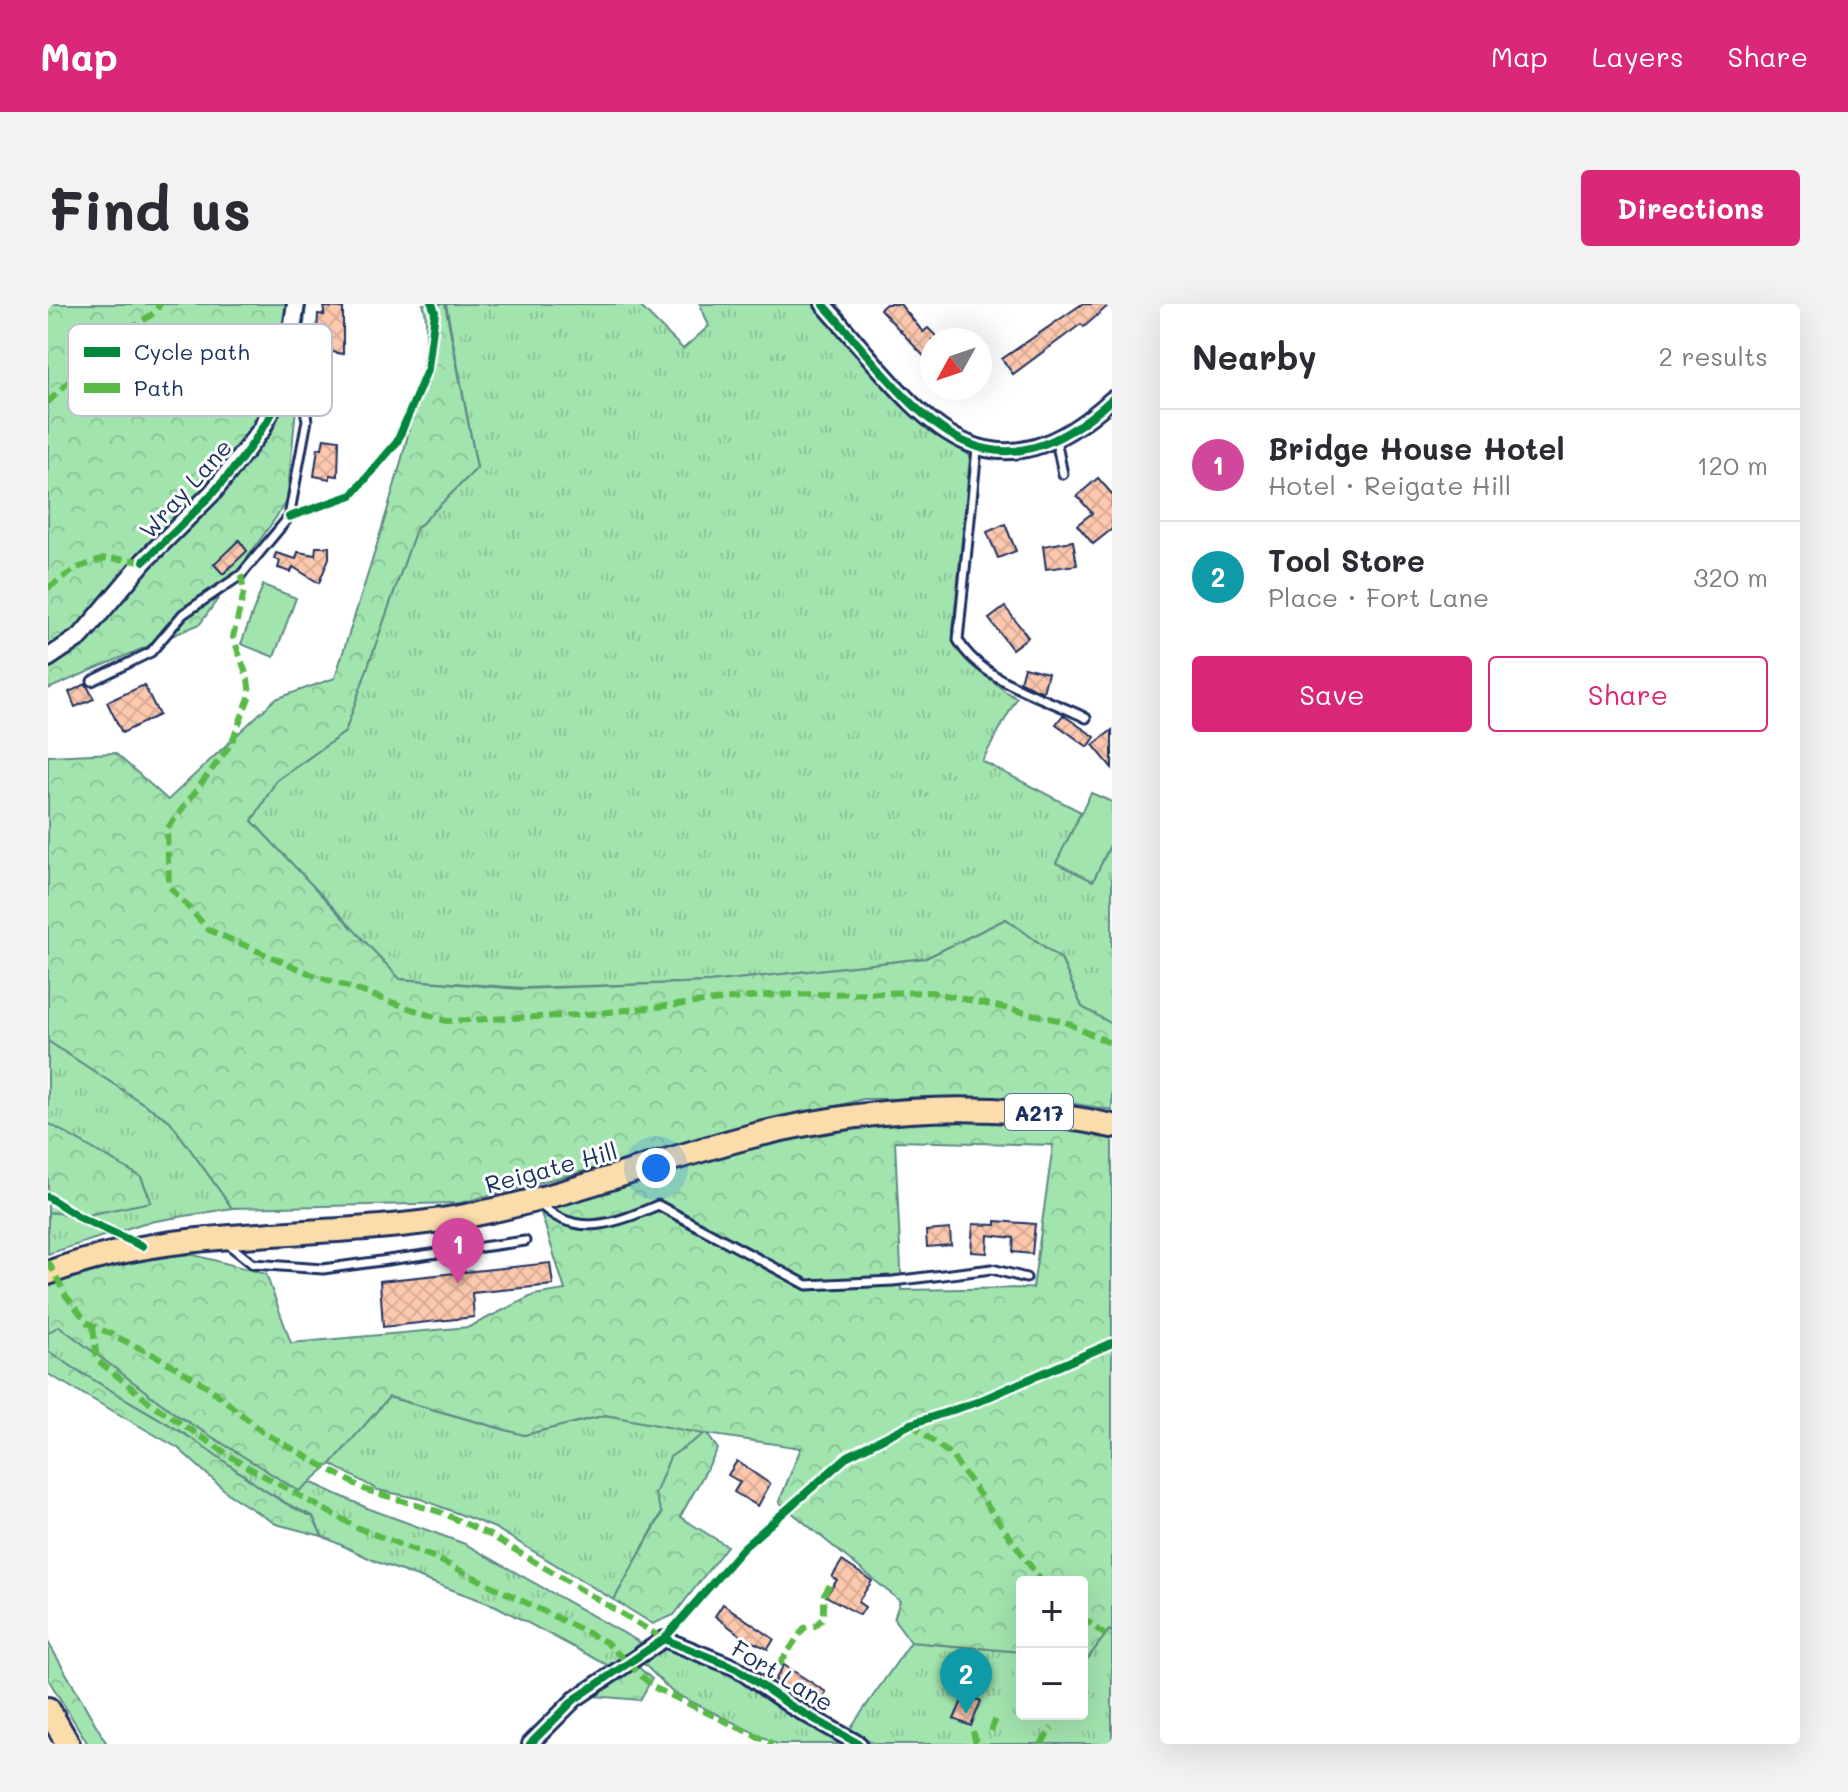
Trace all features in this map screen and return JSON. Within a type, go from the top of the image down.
[{"type":"main road","name":"Reigate Hill","points":[[48,1273],[90,1257],[142,1246],[220,1237],[378,1227],[460,1217],[537,1200],[754,1136],[850,1117],[965,1108],[1054,1113],[1112,1126]]},
{"type":"main road","points":[[48,1709],[68,1744]]},
{"type":"main road","points":[[48,1739],[51,1744]]},
{"type":"street","name":"Wray Lane","points":[[293,324],[296,304]]},
{"type":"street","points":[[823,304],[922,414],[955,440],[977,449],[1011,451],[1056,440],[1090,419],[1112,399]]},
{"type":"street","name":"Wray Lane","points":[[48,658],[81,636],[144,561],[213,492],[239,460],[268,416]]},
{"type":"street","name":"Fort Lane","points":[[530,1744],[575,1699],[664,1639],[736,1668],[791,1706],[859,1744]]},
{"type":"lane","points":[[92,681],[151,652],[183,614],[241,575],[289,517],[306,416]]},
{"type":"lane","points":[[1056,440],[1063,474]]},
{"type":"lane","points":[[977,449],[958,640],[966,654],[978,663],[1031,694],[1086,718]]},
{"type":"lane","points":[[537,1200],[566,1224],[584,1227],[619,1221],[658,1205],[807,1285],[893,1281],[992,1269],[1026,1278]]},
{"type":"lane","points":[[220,1237],[253,1264],[323,1269],[525,1241]]},
{"type":"green space","points":[[48,304],[306,304],[304,324],[68,324],[68,416],[295,416],[287,502],[200,624],[48,689]]},
{"type":"green space","points":[[423,304],[445,304],[477,468],[416,529],[345,732],[276,781],[252,821],[400,979],[520,989],[710,982],[926,958],[1006,919],[1061,959],[1082,1007],[1112,1024],[1112,1110],[1039,1098],[863,1099],[460,1203],[232,1208],[170,1121],[48,1041],[48,756],[115,753],[168,800],[275,699],[335,678],[410,428],[426,333]]},
{"type":"green space","points":[[446,304],[638,304],[683,349],[709,326],[700,304],[816,304],[905,406],[970,456],[953,631],[958,646],[966,656],[1003,690],[1017,698],[982,761],[1081,812],[1057,863],[1093,881],[1112,841],[1112,1024],[1082,1007],[1061,959],[1006,919],[926,958],[710,982],[524,988],[399,979],[252,821],[276,781],[345,732],[416,529],[477,468]]},
{"type":"green space","points":[[263,585],[296,598],[274,657],[241,644]]},
{"type":"green space","points":[[1091,793],[1112,802],[1112,841],[1093,881],[1056,863]]},
{"type":"green space","points":[[48,1041],[170,1121],[232,1208],[144,1223],[48,1254],[48,1212],[82,1216],[151,1201],[141,1177],[48,1123]]},
{"type":"green space","points":[[899,1112],[1112,1126],[1112,1632],[1109,1630],[1088,1658],[1088,1576],[1016,1576],[1016,1651],[911,1642],[894,1619],[900,1601],[779,1502],[801,1448],[707,1434],[718,1449],[680,1517],[727,1546],[674,1615],[653,1624],[614,1600],[662,1514],[655,1494],[670,1457],[704,1434],[606,1415],[524,1435],[389,1397],[331,1464],[299,1491],[177,1415],[59,1326],[48,1333],[48,1273],[183,1252],[266,1274],[291,1343],[469,1327],[534,1295],[565,1290],[537,1200],[656,1164]],"holes":[[[895,1141],[1053,1145],[1033,1288],[902,1290]]]},
{"type":"green space","points":[[48,1123],[141,1177],[151,1202],[82,1216],[48,1212]]},
{"type":"green space","points":[[58,1325],[177,1415],[299,1491],[310,1482],[367,1508],[465,1544],[641,1643],[611,1667],[496,1606],[377,1562],[322,1536],[313,1516],[268,1492],[200,1444],[48,1351],[48,1333]]},
{"type":"green space","points":[[48,1351],[200,1444],[268,1493],[313,1517],[322,1536],[276,1524],[230,1495],[178,1448],[48,1374]]},
{"type":"green space","points":[[388,1397],[524,1435],[606,1415],[705,1434],[614,1600],[495,1528],[421,1499],[378,1490],[331,1464]]},
{"type":"green space","points":[[1109,1630],[1112,1632],[1112,1744],[876,1744],[847,1733],[911,1642],[1016,1651],[1016,1720],[1088,1720],[1088,1658]]},
{"type":"green space","points":[[48,1642],[107,1744],[88,1744],[48,1679]]},
{"type":"green space","points":[[663,1644],[725,1665],[787,1710],[848,1744],[777,1744],[672,1692],[640,1660]]},
{"type":"green space","points":[[635,1664],[652,1679],[640,1700],[593,1696]]},
{"type":"building","points":[[886,304],[900,304],[920,328],[920,352],[880,309]]},
{"type":"building","points":[[1082,304],[1110,304],[1084,327],[1081,324],[1013,374],[1002,359]]},
{"type":"building","points":[[324,307],[343,308],[343,354],[332,352],[332,324],[317,324],[318,314],[324,315]]},
{"type":"building","points":[[324,438],[339,440],[338,476],[330,475],[330,479],[314,476],[318,448],[322,448]]},
{"type":"building","points":[[1098,478],[1112,494],[1112,529],[1093,544],[1077,525],[1092,513],[1077,496]]},
{"type":"building","points":[[1005,524],[1016,551],[998,558],[987,532]]},
{"type":"building","points":[[239,540],[247,551],[223,574],[214,564]]},
{"type":"building","points":[[1073,541],[1077,565],[1046,569],[1043,546]]},
{"type":"building","points":[[316,547],[329,547],[329,558],[319,583],[293,567],[291,572],[278,568],[280,561],[274,558],[276,553],[296,559],[298,552],[315,555]]},
{"type":"building","points":[[1005,607],[1028,637],[1012,649],[989,619]]},
{"type":"building","points":[[1024,667],[1048,673],[1043,692],[1020,682]]},
{"type":"building","points":[[86,684],[94,699],[75,707],[69,692]]},
{"type":"building","points":[[144,685],[159,715],[122,733],[107,702]]},
{"type":"building","points":[[1063,715],[1095,737],[1088,747],[1056,724]]},
{"type":"building","points":[[1112,730],[1112,768],[1093,745]]},
{"type":"building","points":[[996,1221],[1035,1224],[1032,1254],[1013,1252],[1014,1238],[988,1235],[987,1253],[971,1252],[973,1224],[996,1225]]},
{"type":"building","points":[[950,1229],[951,1245],[927,1247],[926,1231]]},
{"type":"building","points":[[550,1263],[553,1285],[472,1293],[474,1317],[383,1327],[380,1281]]},
{"type":"building","points":[[737,1461],[770,1484],[758,1506],[734,1492],[740,1482],[728,1475]]},
{"type":"building","points":[[842,1561],[872,1581],[858,1602],[865,1607],[860,1615],[826,1596],[837,1580],[832,1577]]},
{"type":"building","points":[[723,1604],[774,1639],[768,1649],[744,1638],[715,1616]]},
{"type":"building","points":[[784,1665],[826,1692],[816,1707],[775,1680]]},
{"type":"building","points":[[965,1694],[981,1701],[971,1726],[954,1719]]},
{"type":"marked path","points":[[138,324],[154,313],[160,304]]},
{"type":"marked path","points":[[48,402],[68,382]]},
{"type":"marked path","points":[[48,588],[77,568],[106,558],[144,561]]},
{"type":"marked path","points":[[241,575],[244,592],[233,637],[248,679],[250,695],[231,744],[167,829],[169,886],[209,930],[311,974],[446,1021],[580,1015],[770,995],[932,992],[1063,1021],[1112,1044]]},
{"type":"marked path","points":[[48,1261],[66,1296],[88,1323],[160,1358],[210,1388],[261,1431],[366,1490],[440,1512],[490,1535],[664,1639],[667,1635]]},
{"type":"marked path","points":[[93,1327],[97,1360],[153,1405],[244,1465],[358,1528],[433,1557],[606,1642],[653,1687],[773,1744]]},
{"type":"marked path","points":[[911,1424],[951,1455],[1038,1576]]},
{"type":"marked path","points":[[779,1665],[804,1628],[815,1626],[824,1617],[824,1595],[833,1580]]},
{"type":"marked path","points":[[1088,1622],[1105,1635],[1112,1635]]},
{"type":"marked path","points":[[991,1731],[997,1716]]},
{"type":"marked path","points":[[1041,1744],[1052,1728]]},
{"type":"marked path","points":[[973,1731],[975,1740],[982,1744]]},
{"type":"cycle path","points":[[289,517],[352,495],[397,442],[428,368],[435,312],[432,304]]},
{"type":"cycle path","points":[[823,304],[918,410],[951,434],[985,449],[1023,450],[1065,434],[1112,399]]},
{"type":"cycle path","points":[[144,561],[238,464],[270,416]]},
{"type":"cycle path","points":[[48,1197],[81,1218],[142,1246]]},
{"type":"cycle path","points":[[530,1744],[575,1699],[664,1639],[743,1548],[848,1456],[911,1424],[977,1402],[1112,1343]]},
{"type":"cycle path","points":[[664,1639],[736,1668],[791,1706],[859,1744]]},
{"type":"place","name":"Bridge House Hotel","points":[[458,1284]]},
{"type":"place","name":"Tool Store","points":[[966,1714]]}]
